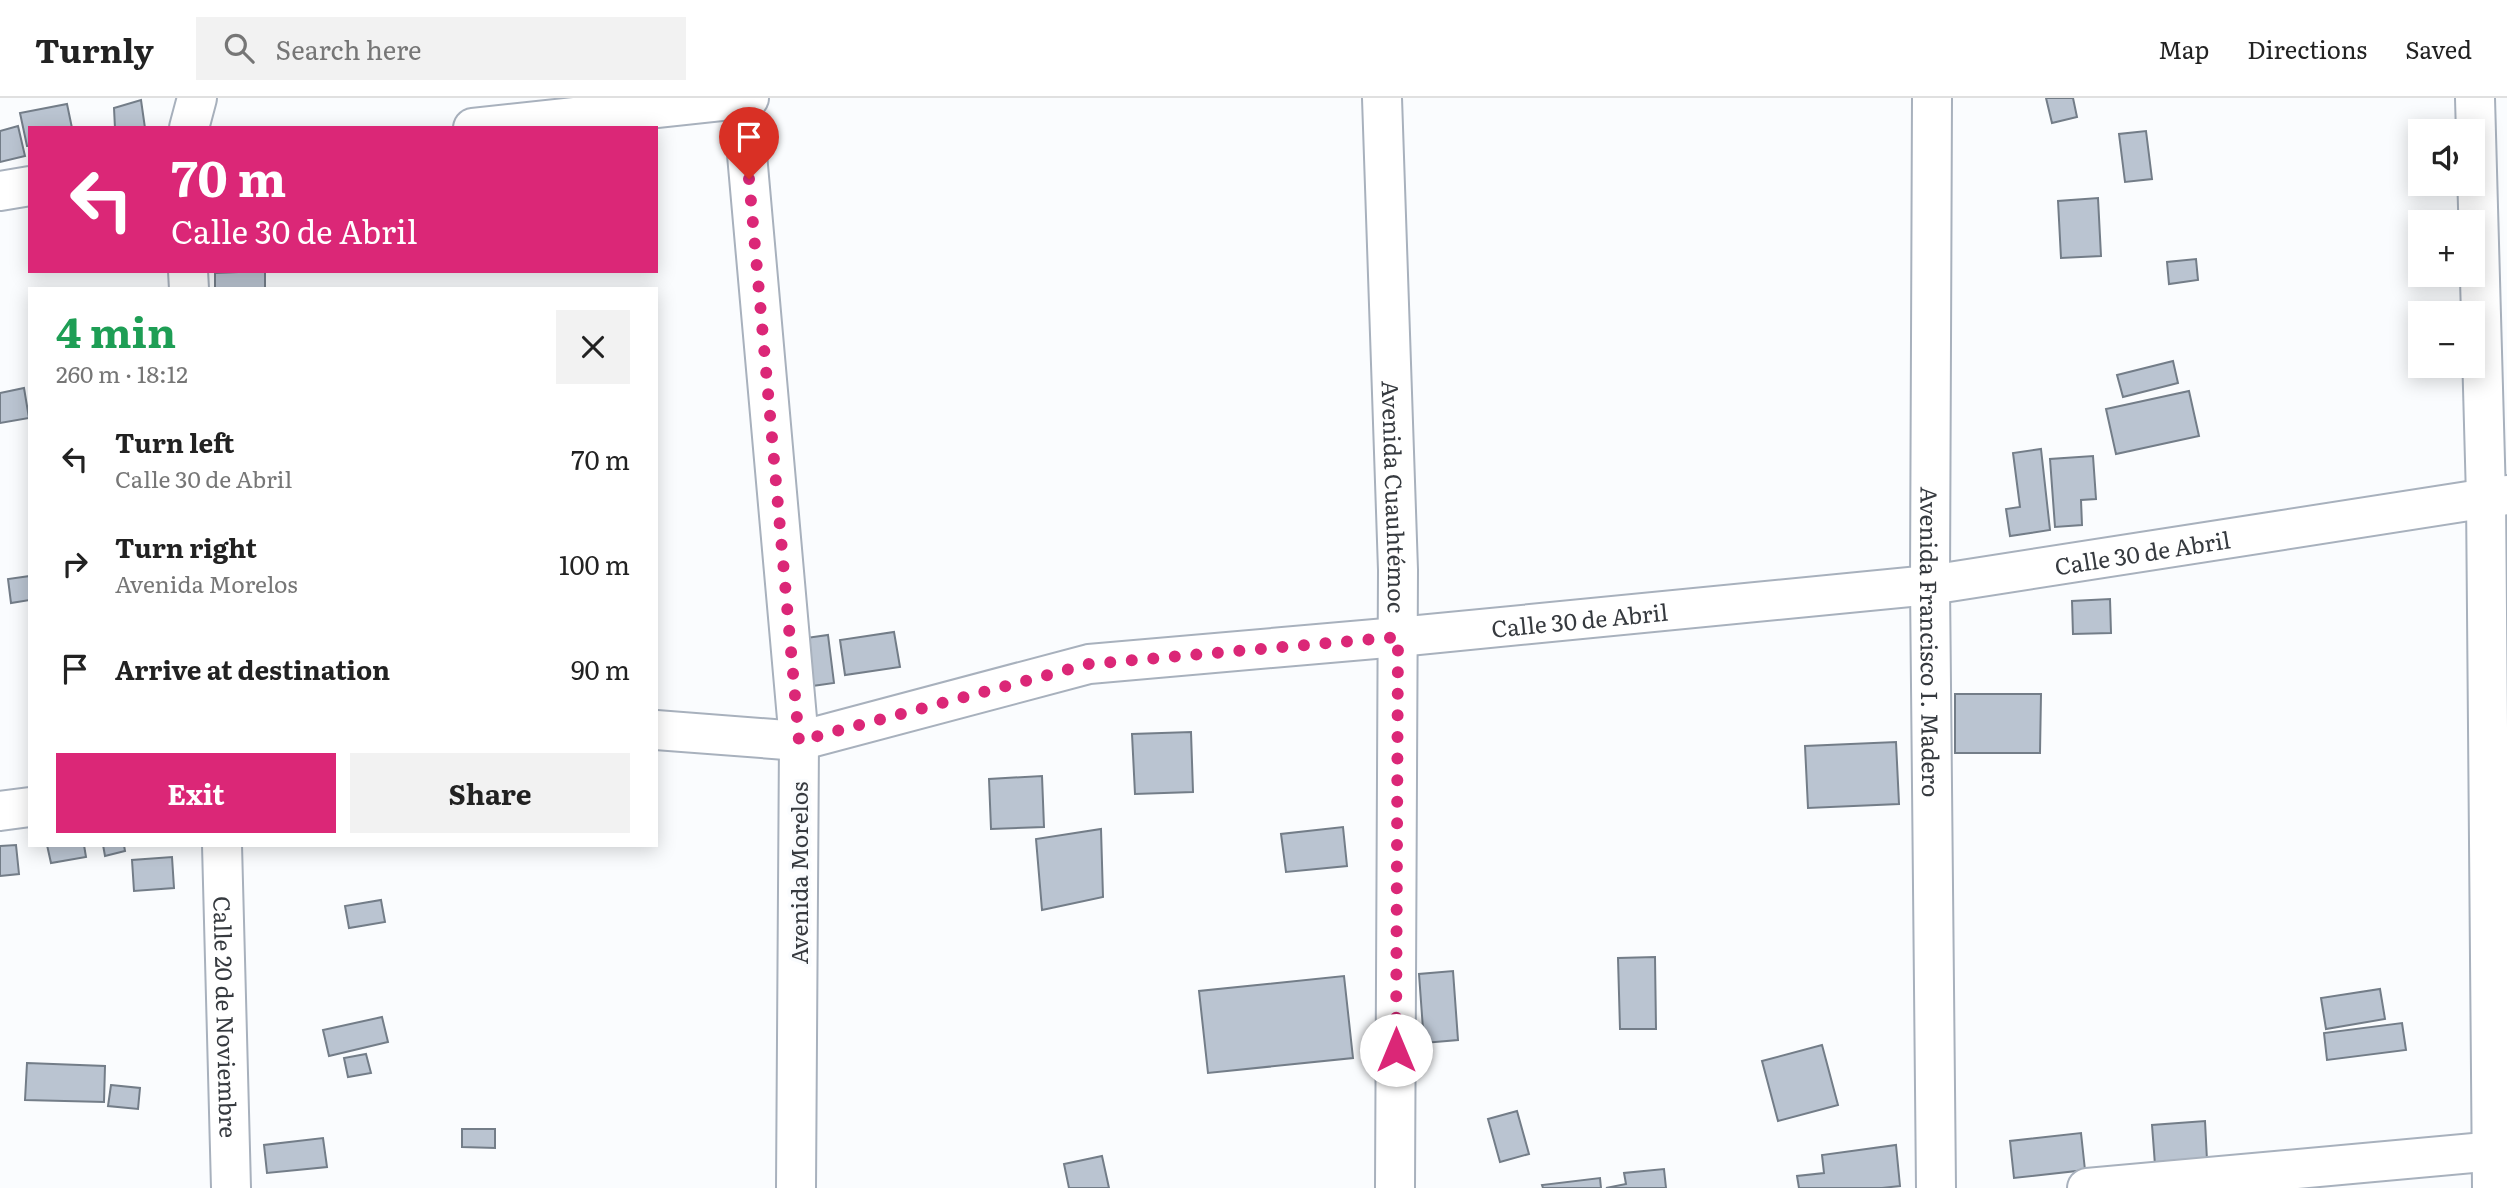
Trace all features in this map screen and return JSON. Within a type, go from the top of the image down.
[{"type":"street","points":[[190,126],[197,98]]},
{"type":"street","points":[[491,126],[744,98]]},
{"type":"street","name":"Avenida Morelos","points":[[744,98],[799,741],[796,1188]]},
{"type":"street","name":"Avenida Cuauhtémoc","points":[[1382,98],[1398,570],[1395,1188]]},
{"type":"street","name":"Avenida Francisco I. Madero","points":[[1932,98],[1930,585],[1936,1188]]},
{"type":"street","points":[[2475,98],[2497,496],[2500,1150],[2492,1188]]},
{"type":"street","points":[[0,191],[28,186]]},
{"type":"street","name":"Calle 30 de Abril","points":[[658,730],[799,741],[1089,664],[1930,585],[2497,496]]},
{"type":"street","points":[[0,811],[28,807]]},
{"type":"street","name":"Calle 20 de Noviembre","points":[[222,847],[231,1188]]},
{"type":"street","points":[[2087,1188],[2500,1150]]},
{"type":"building","points":[[2046,98],[2073,98],[2077,117],[2052,123]]},
{"type":"building","points":[[141,100],[145,126],[115,126],[114,108]]},
{"type":"building","points":[[67,104],[72,126],[28,126],[27,146],[20,113]]},
{"type":"building","points":[[18,126],[25,156],[0,162],[0,131]]},
{"type":"building","points":[[2146,131],[2152,179],[2125,182],[2119,134]]},
{"type":"building","points":[[2098,198],[2101,256],[2061,258],[2058,201]]},
{"type":"building","points":[[2196,259],[2198,280],[2169,284],[2167,262]]},
{"type":"building","points":[[215,273],[265,273],[265,287],[215,287]]},
{"type":"building","points":[[2173,361],[2178,383],[2123,397],[2117,375]]},
{"type":"building","points":[[24,388],[28,418],[0,423],[0,393]]},
{"type":"building","points":[[2189,391],[2199,436],[2116,454],[2106,409]]},
{"type":"building","points":[[2041,449],[2050,530],[2010,536],[2006,509],[2020,507],[2013,453]]},
{"type":"building","points":[[2093,456],[2096,499],[2081,500],[2082,525],[2055,527],[2050,459]]},
{"type":"building","points":[[28,576],[28,600],[11,603],[8,579]]},
{"type":"building","points":[[2110,599],[2111,633],[2073,634],[2072,601]]},
{"type":"building","points":[[894,632],[900,667],[845,675],[840,640]]},
{"type":"building","points":[[828,635],[834,683],[805,687],[799,639]]},
{"type":"building","points":[[1955,694],[2041,694],[2040,753],[1955,753]]},
{"type":"building","points":[[1191,732],[1193,792],[1135,794],[1132,734]]},
{"type":"building","points":[[1896,742],[1899,804],[1808,808],[1805,746]]},
{"type":"building","points":[[1042,776],[1044,827],[991,829],[989,779]]},
{"type":"building","points":[[1343,827],[1347,866],[1286,872],[1281,834]]},
{"type":"building","points":[[1101,829],[1103,897],[1042,910],[1036,839]]},
{"type":"building","points":[[16,845],[19,874],[0,876],[0,846]]},
{"type":"building","points":[[47,847],[84,847],[86,857],[51,863]]},
{"type":"building","points":[[103,847],[124,847],[125,851],[105,856]]},
{"type":"building","points":[[172,857],[174,888],[134,891],[132,860]]},
{"type":"building","points":[[381,900],[385,922],[349,928],[345,906]]},
{"type":"building","points":[[1655,957],[1656,1029],[1620,1029],[1618,958]]},
{"type":"building","points":[[1453,971],[1458,1040],[1424,1043],[1419,974]]},
{"type":"building","points":[[1344,976],[1353,1058],[1208,1073],[1199,991]]},
{"type":"building","points":[[2380,989],[2385,1019],[2326,1029],[2321,998]]},
{"type":"building","points":[[382,1017],[388,1042],[329,1056],[323,1030]]},
{"type":"building","points":[[2402,1023],[2406,1050],[2327,1060],[2324,1033]]},
{"type":"building","points":[[1822,1045],[1838,1105],[1778,1121],[1762,1061]]},
{"type":"building","points":[[366,1054],[371,1073],[348,1077],[344,1058]]},
{"type":"building","points":[[27,1063],[105,1066],[104,1102],[25,1100]]},
{"type":"building","points":[[111,1085],[140,1088],[138,1109],[108,1106]]},
{"type":"building","points":[[1517,1111],[1529,1154],[1500,1162],[1488,1119]]},
{"type":"building","points":[[2205,1121],[2207,1160],[2155,1165],[2152,1125]]},
{"type":"building","points":[[462,1129],[495,1129],[495,1148],[462,1147]]},
{"type":"building","points":[[2081,1133],[2085,1170],[2014,1178],[2010,1141]]},
{"type":"building","points":[[323,1138],[327,1167],[267,1173],[264,1145]]},
{"type":"building","points":[[1896,1145],[1900,1186],[1799,1188],[1797,1176],[1824,1173],[1822,1155]]},
{"type":"building","points":[[1102,1156],[1109,1188],[1069,1188],[1064,1164]]},
{"type":"building","points":[[1664,1169],[1666,1188],[1606,1188],[1626,1184],[1624,1173]]},
{"type":"building","points":[[1600,1178],[1601,1188],[1543,1188],[1542,1185]]},
{"type":"route","points":[[749,179],[799,741],[1089,664],[1398,637],[1396,1050]]}]
